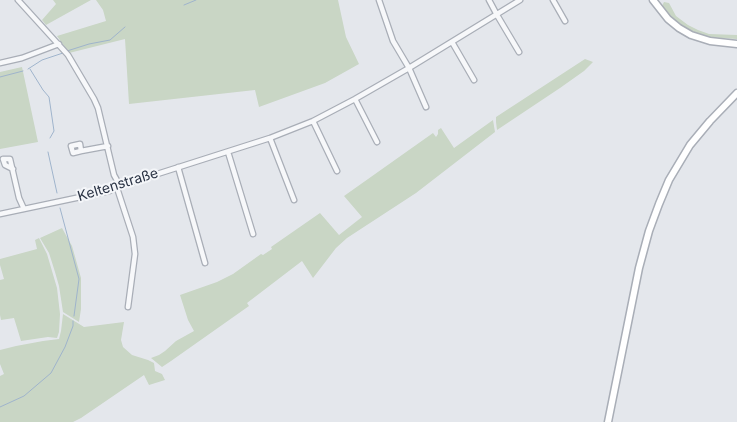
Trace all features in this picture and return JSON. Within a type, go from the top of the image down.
[{"type":"main road","points":[[653,0],[668,19],[691,35],[710,41],[737,44]]},
{"type":"main road","points":[[608,422],[639,268],[658,204],[669,180],[690,145],[737,92]]},
{"type":"street","points":[[18,0],[67,54],[98,108],[114,175],[119,184],[118,191],[133,237],[135,254],[128,307]]},
{"type":"street","points":[[379,0],[393,41],[409,68],[426,107]]},
{"type":"street","points":[[489,0],[519,52]]},
{"type":"street","name":"Keltenstraße","points":[[0,214],[109,191],[119,184],[126,184],[228,152],[313,121],[409,68],[520,0]]},
{"type":"street","points":[[553,0],[565,21]]},
{"type":"street","points":[[452,42],[474,80]]},
{"type":"street","points":[[0,63],[61,46]]},
{"type":"street","points":[[355,99],[377,142]]},
{"type":"street","points":[[313,121],[338,171]]},
{"type":"street","points":[[270,138],[294,200]]},
{"type":"street","points":[[81,151],[108,146]]},
{"type":"street","points":[[228,152],[252,234]]},
{"type":"street","name":"Keltenstraße","points":[[178,167],[205,263]]},
{"type":"street","points":[[13,169],[19,198],[24,209]]},
{"type":"green space","points":[[53,0],[91,0],[46,25],[42,20],[56,4]]},
{"type":"green space","points":[[96,0],[338,0],[346,37],[359,64],[325,83],[259,107],[255,90],[129,104],[125,39],[69,53],[57,36],[106,21],[103,10]]},
{"type":"green space","points":[[664,2],[669,3],[676,16],[688,25],[709,34],[737,35],[737,39],[707,37],[693,32],[667,12],[662,6]]},
{"type":"green space","points":[[585,59],[593,62],[584,71],[497,130],[496,117]]},
{"type":"green space","points":[[22,67],[38,142],[0,149],[0,72]]},
{"type":"green space","points":[[493,120],[495,132],[416,193],[347,238],[336,248],[313,278],[302,261],[247,303],[249,306],[162,367],[151,358],[159,355],[176,341],[194,331],[188,320],[180,295],[217,282],[233,274],[261,254],[263,255],[272,249],[271,247],[320,213],[339,235],[362,217],[344,196],[433,133],[436,137],[438,130],[441,128],[454,148]]},
{"type":"green space","points":[[62,228],[72,246],[81,278],[79,322],[63,312],[55,272],[49,253],[40,238]]},
{"type":"green space","points":[[39,238],[47,254],[57,288],[60,314],[59,332],[57,338],[48,337],[21,341],[14,318],[1,320],[0,280],[4,279],[0,259],[37,249],[35,240]]},
{"type":"green space","points":[[63,314],[84,327],[124,322],[121,340],[123,347],[132,355],[154,363],[155,371],[162,374],[165,380],[149,385],[144,375],[73,422],[0,422],[0,376],[4,374],[0,364],[0,350],[59,339]]},
{"type":"waterway","points":[[184,5],[196,0]]},
{"type":"waterway","points":[[67,51],[110,40],[125,27]]},
{"type":"waterway","points":[[28,69],[42,60],[63,53]]},
{"type":"waterway","points":[[30,69],[49,97],[54,131],[50,138]]},
{"type":"waterway","points":[[0,77],[23,71]]},
{"type":"waterway","points":[[48,152],[57,193]]},
{"type":"waterway","points":[[60,208],[79,279],[74,316]]},
{"type":"waterway","points":[[0,407],[24,396],[51,373],[65,347],[73,321]]}]
